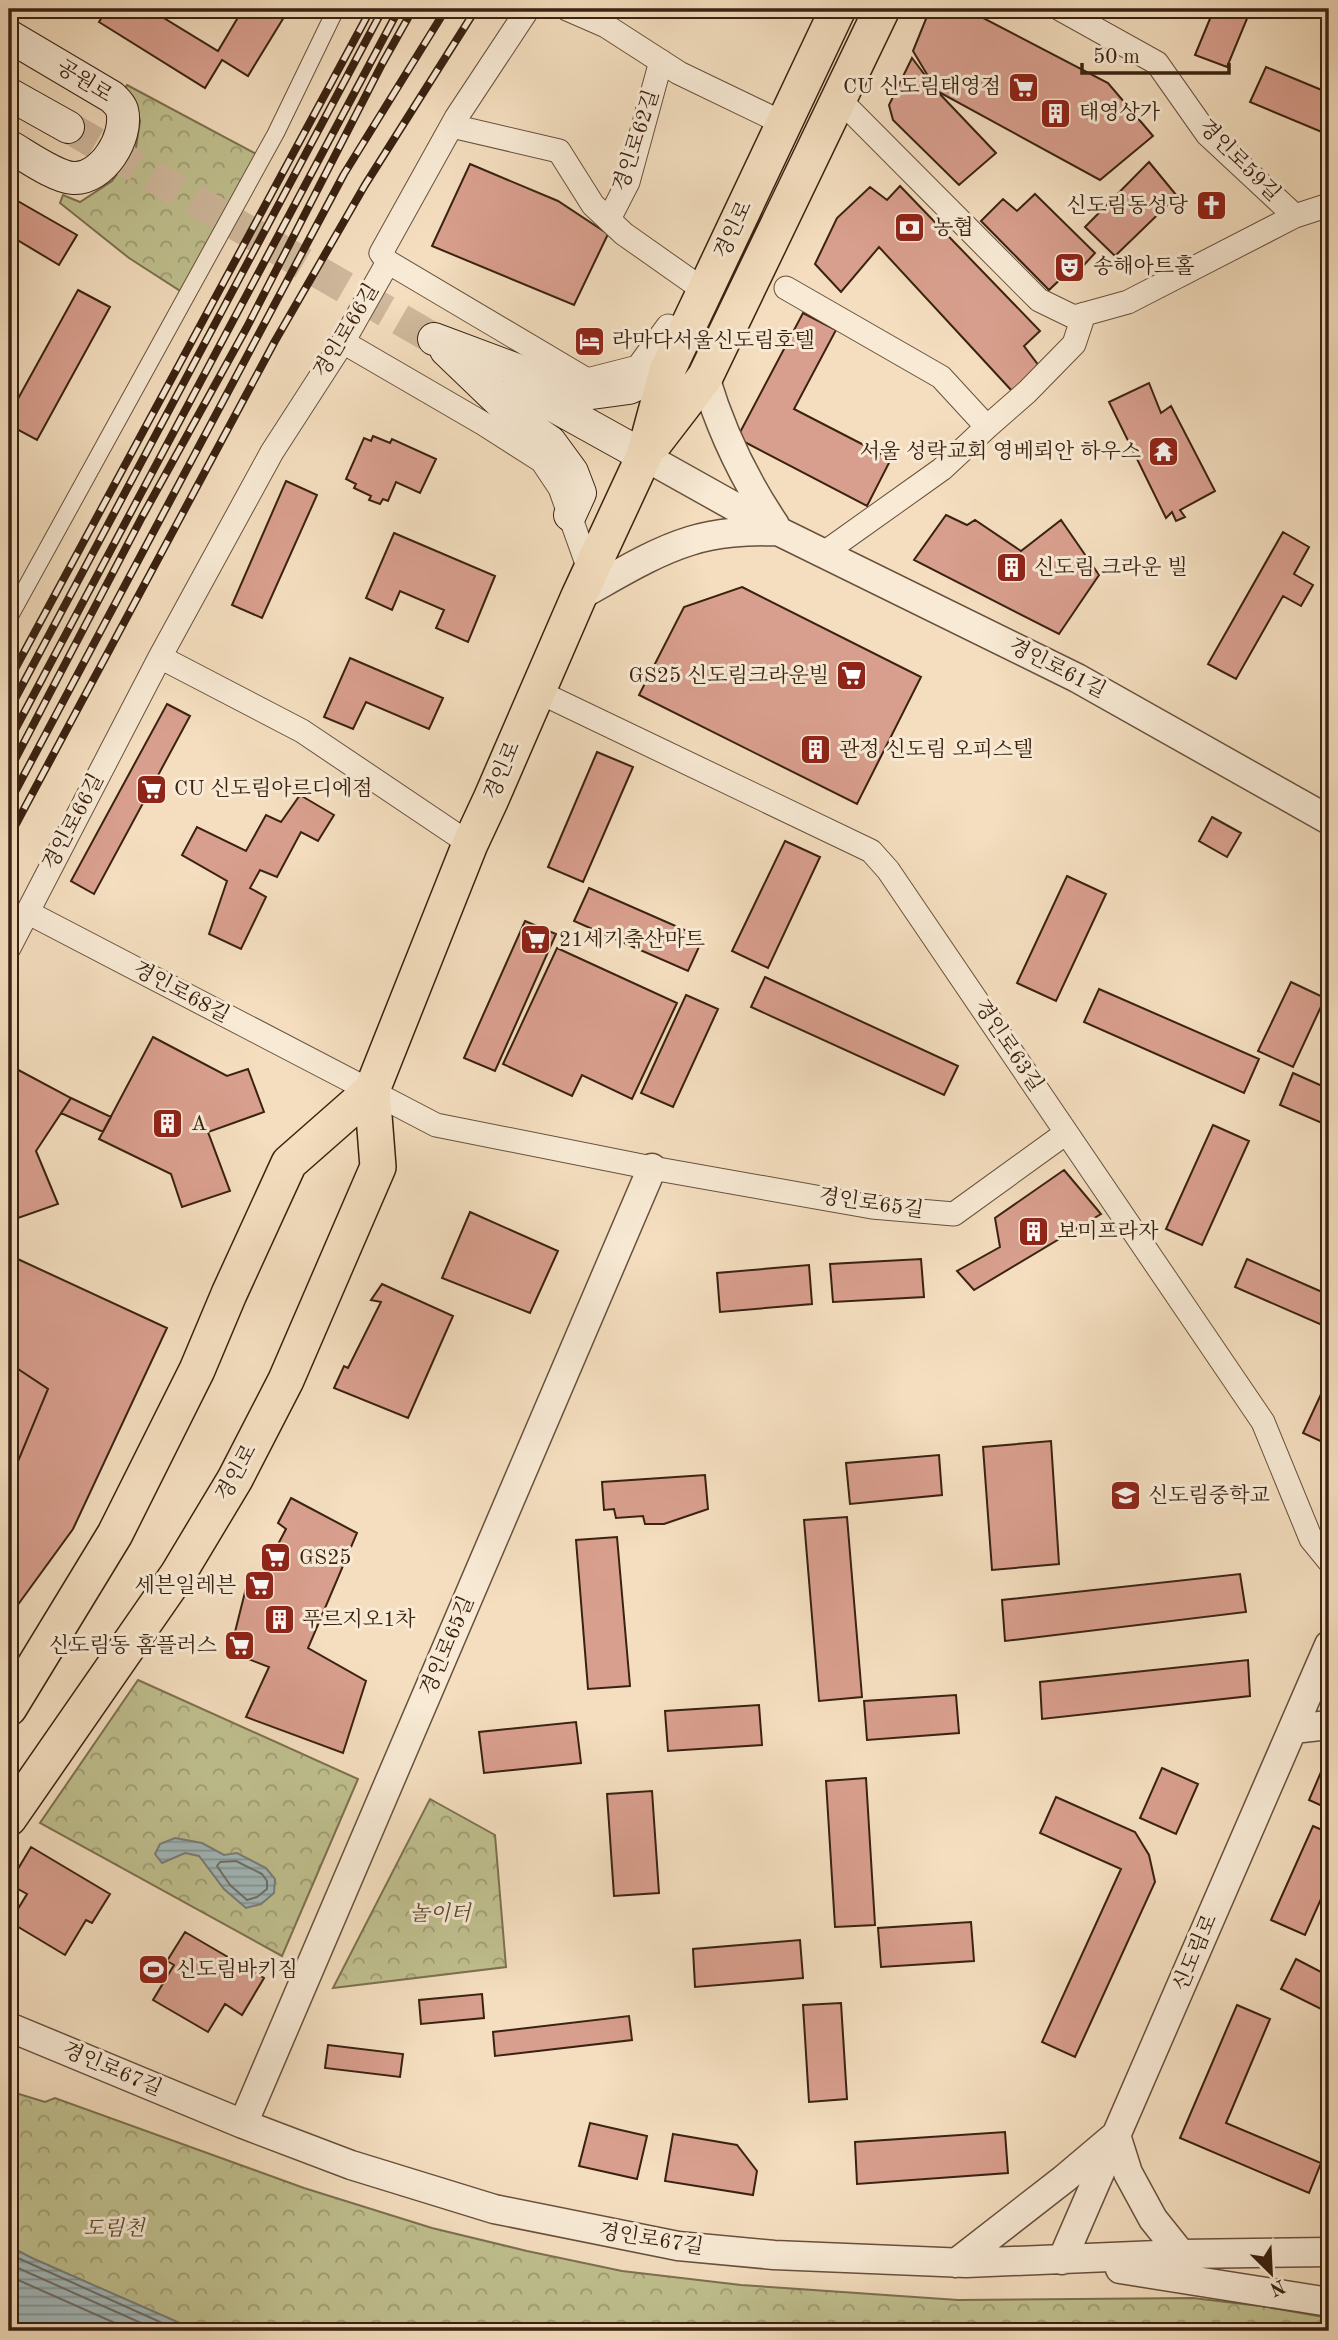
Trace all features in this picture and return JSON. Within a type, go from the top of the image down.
[{"type":"main road","name":"경인로","points":[[9,1818],[178,1574],[235,1479],[286,1380],[378,1167],[372,1090],[470,844],[584,584],[644,456],[667,370],[838,9]]},
{"type":"main road","name":"경인로","points":[[644,456],[705,377],[882,9]]},
{"type":"main road","name":"공원로","points":[[9,36],[112,97],[119,104],[122,122],[116,147],[106,162],[95,172],[83,177],[72,178],[57,173],[9,146]]},
{"type":"main road","points":[[9,94],[68,127]]},
{"type":"main road","points":[[434,339],[552,383],[592,393],[629,388],[667,370]]},
{"type":"main road","points":[[434,339],[644,456]]},
{"type":"main road","points":[[434,339],[521,422],[550,442],[572,472],[580,493],[570,515]]},
{"type":"main road","name":"경인로","points":[[9,1708],[115,1534],[197,1370],[289,1163],[372,1090]]},
{"type":"street","points":[[9,618],[276,133],[336,9]]},
{"type":"street","name":"경인로66길","points":[[27,912],[160,657],[272,452],[343,342],[388,262],[381,253],[452,126],[528,9]]},
{"type":"street","name":"경인로62길","points":[[567,9],[606,26],[679,73],[785,124]]},
{"type":"street","name":"경인로59길","points":[[1060,9],[1157,63],[1207,134],[1295,216],[1329,205]]},
{"type":"street","name":"경인로62길","points":[[608,219],[628,182],[661,61]]},
{"type":"street","points":[[839,99],[1040,300],[1074,317],[1128,302],[1295,216]]},
{"type":"street","name":"경인로62길","points":[[452,126],[559,151],[593,205],[624,234],[705,292]]},
{"type":"street","points":[[388,262],[587,380],[638,367],[668,326],[685,334]]},
{"type":"street","points":[[786,288],[941,377],[987,427]]},
{"type":"street","points":[[824,553],[942,469],[1027,392],[1074,344],[1084,314]]},
{"type":"street","points":[[343,342],[542,461],[560,488],[570,515],[584,584],[689,541],[733,532],[778,531]]},
{"type":"street","points":[[705,377],[729,445],[751,490],[778,531]]},
{"type":"street","name":"경인로61길","points":[[644,456],[778,531],[1077,678],[1329,820]]},
{"type":"street","points":[[160,657],[302,731],[470,844]]},
{"type":"street","name":"경인로63길","points":[[537,691],[871,851],[896,881],[1263,1422],[1311,1539],[1329,1561]]},
{"type":"street","points":[[9,948],[27,912]]},
{"type":"street","name":"경인로68길","points":[[27,912],[301,1056],[372,1090]]},
{"type":"street","name":"경인로65길","points":[[372,1090],[436,1125],[652,1168],[872,1207],[954,1214],[1066,1133]]},
{"type":"street","name":"경인로65길","points":[[243,2124],[652,1168]]},
{"type":"street","name":"신도림로","points":[[1062,2260],[1329,1645]]},
{"type":"street","points":[[1293,1729],[1329,1725]]},
{"type":"street","name":"경인로67길","points":[[9,2027],[243,2124],[319,2153],[442,2194],[494,2209],[678,2246],[774,2255],[956,2263],[1181,2254],[1329,2252]]},
{"type":"street","points":[[956,2263],[1116,2135],[1128,2173],[1153,2219],[1181,2254]]},
{"type":"street","points":[[1272,2293],[1269,2275],[1273,2261],[1280,2252]]},
{"type":"street","points":[[1062,2260],[1329,2302]]},
{"type":"green space","points":[[127,85],[258,155],[185,294],[129,258],[60,203],[63,195],[80,202],[112,181],[136,147],[140,121],[135,102],[123,91]]},
{"type":"green space","points":[[138,1680],[358,1779],[282,1956],[40,1823]]},
{"type":"green space","name":"놀이터","points":[[430,1799],[495,1835],[506,1967],[333,1988]]},
{"type":"green space","name":"도림천","points":[[9,2091],[45,2102],[55,2098],[304,2188],[432,2228],[622,2271],[741,2285],[958,2300],[1193,2298],[1329,2318],[1329,2331],[9,2331]]},
{"type":"water","points":[[175,1838],[202,1843],[224,1855],[237,1853],[266,1868],[275,1879],[274,1893],[261,1904],[246,1908],[224,1889],[199,1856],[185,1853],[162,1863],[155,1854],[160,1844]]},
{"type":"water","name":"도림천","points":[[9,2246],[198,2331],[32,2331],[9,2320]]},
{"type":"building","points":[[107,9],[149,9],[218,51],[243,9],[289,9],[248,76],[222,60],[205,88],[99,22]]},
{"type":"building","name":"태영상가","points":[[930,9],[966,9],[1108,83],[1153,136],[1100,180],[937,91],[913,51]]},
{"type":"building","points":[[1214,9],[1251,9],[1227,67],[1195,55]]},
{"type":"building","points":[[912,58],[937,91],[996,153],[959,185],[893,120],[889,105]]},
{"type":"building","points":[[1266,67],[1329,93],[1329,135],[1250,102]]},
{"type":"building","points":[[1149,162],[1177,196],[1115,256],[1085,227]]},
{"type":"building","points":[[470,164],[558,201],[608,234],[574,305],[432,246]]},
{"type":"building","points":[[900,186],[1040,331],[1024,346],[1039,366],[1012,391],[879,247],[841,292],[815,264],[837,218],[870,187],[887,200]]},
{"type":"building","points":[[1035,194],[1095,253],[1072,278],[1067,273],[1049,290],[981,221],[1003,199],[1017,211]]},
{"type":"building","points":[[9,196],[77,235],[59,265],[9,235]]},
{"type":"building","points":[[78,290],[110,307],[37,440],[9,425],[9,415]]},
{"type":"building","points":[[803,313],[836,330],[794,409],[891,459],[867,506],[737,438]]},
{"type":"building","name":"서울 성락교회 영베뢰안 하우스","points":[[1149,383],[1161,413],[1171,406],[1215,491],[1180,510],[1185,517],[1176,521],[1172,512],[1166,518],[1109,402]]},
{"type":"building","points":[[373,436],[390,443],[392,439],[436,459],[420,493],[396,482],[388,501],[383,499],[380,504],[369,500],[371,496],[354,488],[356,484],[346,479],[364,438],[371,441]]},
{"type":"building","points":[[286,481],[317,495],[262,618],[232,605]]},
{"type":"building","name":"신도림 크라운 빌","points":[[946,515],[967,525],[975,520],[1021,551],[1061,520],[1099,575],[1059,634],[914,560]]},
{"type":"building","points":[[1283,532],[1309,547],[1294,574],[1313,585],[1301,606],[1283,596],[1236,679],[1208,664]]},
{"type":"building","points":[[394,533],[495,576],[468,642],[436,628],[444,610],[400,591],[392,610],[366,598]]},
{"type":"building","name":"관정 신도림 오피스텔","points":[[742,587],[921,677],[857,804],[639,695],[684,607]]},
{"type":"building","points":[[350,658],[443,698],[429,729],[366,702],[353,729],[324,717]]},
{"type":"building","points":[[167,704],[190,716],[94,894],[71,881]]},
{"type":"building","points":[[597,752],[633,767],[583,882],[548,867]]},
{"type":"building","points":[[300,795],[334,815],[318,841],[301,832],[277,877],[260,870],[250,888],[266,897],[241,949],[209,934],[227,881],[182,855],[197,827],[246,851],[266,815],[281,822]]},
{"type":"building","points":[[1212,817],[1241,833],[1227,857],[1199,841]]},
{"type":"building","points":[[785,841],[820,857],[768,968],[732,951]]},
{"type":"building","points":[[1067,876],[1106,894],[1056,1001],[1017,983]]},
{"type":"building","points":[[589,888],[703,938],[688,971],[574,921]]},
{"type":"building","points":[[525,921],[556,934],[495,1071],[464,1058]]},
{"type":"building","points":[[557,948],[677,1003],[632,1099],[582,1075],[572,1096],[503,1064]]},
{"type":"building","points":[[765,977],[958,1066],[944,1095],[751,1007]]},
{"type":"building","points":[[1291,982],[1325,998],[1293,1067],[1258,1051]]},
{"type":"building","points":[[1099,989],[1259,1059],[1244,1093],[1084,1022]]},
{"type":"building","points":[[686,995],[718,1009],[673,1107],[641,1093]]},
{"type":"building","name":"A","points":[[153,1037],[227,1076],[248,1069],[264,1112],[208,1132],[230,1191],[182,1207],[171,1174],[99,1139]]},
{"type":"building","points":[[9,1065],[71,1098],[36,1151],[58,1204],[18,1218],[9,1188]]},
{"type":"building","points":[[1293,1073],[1329,1089],[1329,1126],[1280,1105]]},
{"type":"building","points":[[71,1098],[111,1117],[103,1132],[61,1113]]},
{"type":"building","points":[[1213,1125],[1249,1141],[1202,1245],[1166,1229]]},
{"type":"building","name":"보미프라자","points":[[1064,1170],[1101,1214],[974,1290],[957,1271],[1000,1247],[995,1218]]},
{"type":"building","points":[[470,1212],[558,1251],[530,1313],[442,1278]]},
{"type":"building","points":[[9,1255],[167,1328],[73,1529],[9,1617]]},
{"type":"building","points":[[921,1259],[924,1297],[833,1302],[830,1264]]},
{"type":"building","points":[[1247,1259],[1329,1295],[1329,1328],[1235,1287]]},
{"type":"building","points":[[809,1265],[812,1304],[720,1312],[717,1273]]},
{"type":"building","points":[[382,1284],[453,1316],[408,1418],[334,1388],[344,1366],[348,1368],[381,1302],[371,1300]]},
{"type":"building","points":[[9,1363],[48,1389],[9,1483]]},
{"type":"building","points":[[1329,1377],[1329,1445],[1303,1433]]},
{"type":"building","points":[[1051,1441],[1059,1564],[992,1570],[983,1447]]},
{"type":"building","points":[[939,1455],[942,1495],[850,1504],[846,1463]]},
{"type":"building","points":[[705,1475],[708,1509],[664,1524],[645,1524],[643,1516],[616,1518],[614,1509],[604,1510],[602,1482]]},
{"type":"building","name":"푸르지오1차","points":[[291,1498],[357,1533],[308,1648],[366,1681],[343,1753],[246,1717],[269,1667],[230,1652],[246,1588],[253,1592],[286,1529],[278,1523]]},
{"type":"building","points":[[847,1517],[862,1697],[819,1701],[804,1520]]},
{"type":"building","points":[[617,1537],[630,1686],[588,1689],[576,1540]]},
{"type":"building","points":[[1240,1574],[1246,1612],[1005,1641],[1002,1600]]},
{"type":"building","points":[[1248,1660],[1250,1696],[1042,1719],[1040,1682]]},
{"type":"building","points":[[956,1695],[959,1733],[867,1740],[864,1701]]},
{"type":"building","points":[[759,1705],[762,1745],[668,1751],[665,1711]]},
{"type":"building","points":[[576,1722],[581,1763],[484,1773],[479,1732]]},
{"type":"building","points":[[1324,1765],[1329,1768],[1329,1809],[1309,1800]]},
{"type":"building","points":[[1162,1768],[1198,1784],[1176,1834],[1140,1818]]},
{"type":"building","points":[[866,1778],[875,1925],[835,1927],[826,1781]]},
{"type":"building","points":[[652,1791],[659,1893],[614,1896],[607,1794]]},
{"type":"building","points":[[1056,1797],[1135,1832],[1149,1855],[1155,1882],[1075,2057],[1042,2042],[1121,1869],[1040,1833]]},
{"type":"building","points":[[1313,1826],[1329,1833],[1329,1881],[1305,1935],[1271,1920]]},
{"type":"building","points":[[31,1847],[110,1894],[92,1923],[86,1920],[65,1955],[10,1922],[27,1894],[9,1884]]},
{"type":"building","points":[[971,1922],[974,1961],[881,1967],[878,1928]]},
{"type":"building","points":[[185,1932],[264,1978],[242,2015],[225,2004],[208,2032],[153,2000],[174,1965],[167,1961]]},
{"type":"building","points":[[800,1940],[803,1978],[695,1987],[693,1949]]},
{"type":"building","points":[[1296,1959],[1329,1976],[1329,2013],[1281,1989]]},
{"type":"building","points":[[482,1994],[484,2018],[421,2024],[419,2000]]},
{"type":"building","points":[[841,2003],[847,2099],[809,2102],[803,2005]]},
{"type":"building","points":[[1237,2005],[1270,2019],[1226,2123],[1321,2163],[1309,2193],[1180,2138]]},
{"type":"building","points":[[629,2016],[632,2040],[495,2056],[493,2032]]},
{"type":"building","points":[[328,2045],[403,2054],[400,2077],[325,2068]]},
{"type":"building","points":[[590,2123],[647,2136],[637,2179],[579,2166]]},
{"type":"building","points":[[1005,2132],[1008,2173],[857,2184],[855,2142]]},
{"type":"building","points":[[673,2134],[737,2145],[757,2171],[753,2195],[665,2181]]},
{"type":"tunnel","points":[[68,127],[434,339]]},
{"type":"railway","points":[[9,680],[371,9]]},
{"type":"railway","points":[[9,710],[383,9]]},
{"type":"railway","points":[[9,741],[399,9]]},
{"type":"railway","points":[[9,771],[142,517],[247,327],[413,9]]},
{"type":"railway","points":[[9,803],[344,174],[446,9]]},
{"type":"railway","points":[[9,837],[275,341],[365,185],[476,9]]},
{"type":"place","name":"CU 신도림태영점","points":[[1024,87]]},
{"type":"place","name":"태영상가","points":[[1056,113]]},
{"type":"place","name":"신도림동성당","points":[[1211,206]]},
{"type":"place","name":"농협","points":[[910,228]]},
{"type":"place","name":"송해아트홀","points":[[1070,267]]},
{"type":"place","name":"라마다서울신도림호텔","points":[[589,341]]},
{"type":"place","name":"서울 성락교회 영베뢰안 하우스","points":[[1164,452]]},
{"type":"place","name":"신도림 크라운 빌","points":[[1011,568]]},
{"type":"place","name":"GS25 신도림크라운빌","points":[[852,676]]},
{"type":"place","name":"관정 신도림 오피스텔","points":[[816,750]]},
{"type":"place","name":"CU 신도림아르디에점","points":[[151,789]]},
{"type":"place","name":"21세기축산마트","points":[[536,940]]},
{"type":"place","name":"A","points":[[168,1124]]},
{"type":"place","name":"보미프라자","points":[[1034,1232]]},
{"type":"place","name":"신도림중학교","points":[[1125,1496]]},
{"type":"place","name":"GS25","points":[[276,1558]]},
{"type":"place","name":"세븐일레븐","points":[[259,1586]]},
{"type":"place","name":"푸르지오1차","points":[[279,1620]]},
{"type":"place","name":"신도림동 홈플러스","points":[[240,1646]]},
{"type":"place","name":"신도림바키짐","points":[[153,1970]]}]
